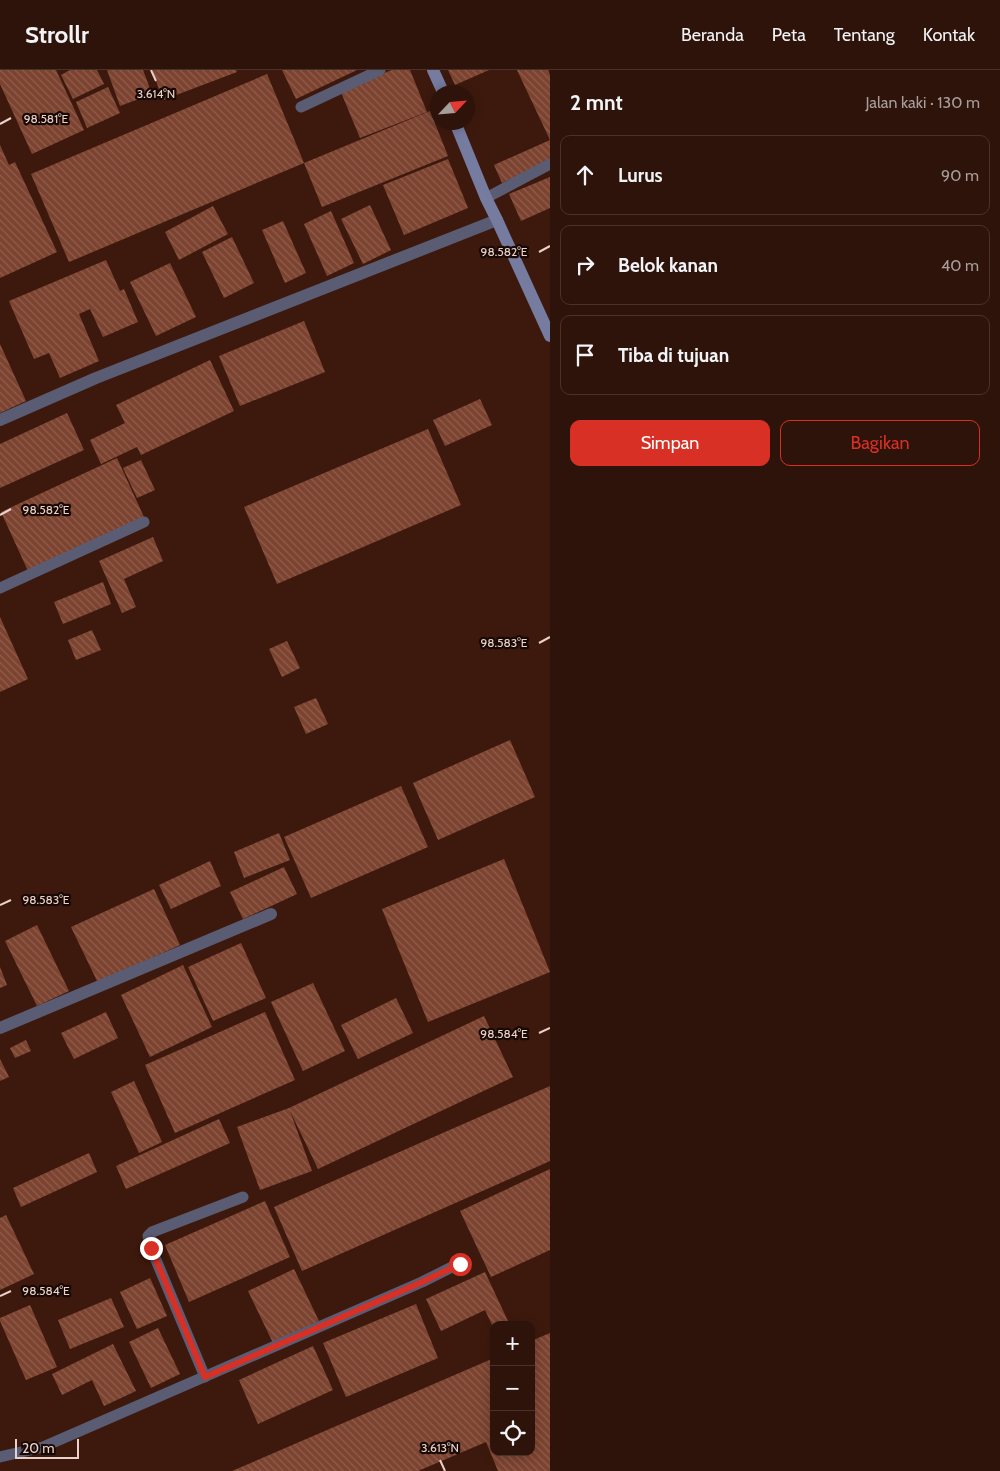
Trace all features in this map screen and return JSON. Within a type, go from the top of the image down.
[{"type":"street","points":[[433,70],[440,85]]},
{"type":"street","points":[[458,130],[486,198],[550,335]]},
{"type":"street","points":[[0,420],[96,378],[497,220]]},
{"type":"street","points":[[0,1028],[271,914]]},
{"type":"lane","points":[[301,107],[380,70]]},
{"type":"lane","points":[[486,198],[550,164]]},
{"type":"lane","points":[[0,588],[144,522]]},
{"type":"lane","points":[[205,1377],[151,1248],[148,1236],[152,1232],[243,1196]]},
{"type":"lane","points":[[0,1457],[43,1447],[460,1264]]},
{"type":"building","points":[[0,70],[56,70],[84,130],[32,154],[0,84]]},
{"type":"building","points":[[70,70],[97,70],[104,84],[73,99],[61,75]]},
{"type":"building","points":[[107,70],[143,70],[152,94],[120,106]]},
{"type":"building","points":[[152,70],[236,70],[237,72],[163,100]]},
{"type":"building","points":[[282,70],[357,70],[296,99]]},
{"type":"building","points":[[392,70],[410,70],[427,112],[360,138],[340,90]]},
{"type":"building","points":[[448,70],[489,70],[455,85]]},
{"type":"building","points":[[517,70],[548,70],[550,75],[550,140]]},
{"type":"building","points":[[267,74],[304,163],[69,262],[31,174]]},
{"type":"building","points":[[108,87],[120,113],[87,128],[76,102]]},
{"type":"building","points":[[430,111],[430,130],[438,130],[448,156],[322,207],[304,163]]},
{"type":"building","points":[[550,140],[550,161],[502,183],[494,165]]},
{"type":"building","points":[[0,145],[9,165],[15,162],[57,252],[0,278]]},
{"type":"building","points":[[448,159],[468,208],[404,235],[383,185]]},
{"type":"building","points":[[550,177],[550,208],[521,221],[509,194]]},
{"type":"building","points":[[370,205],[391,250],[363,264],[341,219]]},
{"type":"building","points":[[213,206],[228,234],[179,260],[165,232]]},
{"type":"building","points":[[331,211],[354,263],[327,276],[304,224]]},
{"type":"building","points":[[283,221],[306,273],[285,283],[262,230]]},
{"type":"building","points":[[232,237],[254,283],[224,298],[202,252]]},
{"type":"building","points":[[106,260],[120,291],[124,289],[138,322],[103,337],[90,309],[79,314],[99,361],[60,378],[49,353],[34,359],[9,301]]},
{"type":"building","points":[[170,263],[196,317],[156,336],[130,282]]},
{"type":"building","points":[[304,321],[325,372],[240,406],[219,356]]},
{"type":"building","points":[[0,344],[26,401],[0,413]]},
{"type":"building","points":[[210,360],[234,411],[141,455],[137,447],[101,464],[90,440],[125,423],[116,405]]},
{"type":"building","points":[[480,399],[492,425],[445,446],[433,420]]},
{"type":"building","points":[[67,413],[84,450],[0,488],[0,444]]},
{"type":"building","points":[[428,429],[461,505],[277,584],[244,507]]},
{"type":"building","points":[[117,458],[144,517],[28,571],[1,512]]},
{"type":"building","points":[[141,460],[155,490],[137,498],[123,468]]},
{"type":"building","points":[[153,537],[163,561],[124,579],[136,607],[122,613],[99,561]]},
{"type":"building","points":[[103,582],[111,604],[63,624],[54,602]]},
{"type":"building","points":[[0,617],[28,679],[0,692]]},
{"type":"building","points":[[92,630],[101,650],[76,660],[68,640]]},
{"type":"building","points":[[287,641],[300,668],[282,677],[269,649]]},
{"type":"building","points":[[316,698],[328,724],[306,734],[294,707]]},
{"type":"building","points":[[510,740],[535,797],[438,840],[413,783]]},
{"type":"building","points":[[401,786],[428,847],[311,898],[284,837]]},
{"type":"building","points":[[279,833],[290,860],[244,878],[234,852]]},
{"type":"building","points":[[504,859],[550,972],[428,1022],[382,909]]},
{"type":"building","points":[[210,861],[221,886],[171,909],[159,885]]},
{"type":"building","points":[[284,867],[297,894],[243,919],[230,892]]},
{"type":"building","points":[[154,889],[180,945],[98,983],[71,927]]},
{"type":"building","points":[[37,925],[69,991],[37,1006],[5,941]]},
{"type":"building","points":[[241,943],[266,998],[213,1021],[188,967]]},
{"type":"building","points":[[183,965],[212,1027],[150,1057],[121,995]]},
{"type":"building","points":[[0,967],[7,985],[0,988]]},
{"type":"building","points":[[313,983],[345,1051],[303,1071],[271,1002]]},
{"type":"building","points":[[396,998],[413,1033],[358,1059],[341,1025]]},
{"type":"building","points":[[106,1012],[118,1038],[74,1059],[61,1033]]},
{"type":"building","points":[[265,1012],[295,1080],[175,1133],[145,1065]]},
{"type":"building","points":[[484,1016],[513,1077],[318,1169],[290,1111],[312,1171],[260,1190],[237,1127],[289,1108]]},
{"type":"building","points":[[26,1040],[31,1051],[15,1058],[10,1048]]},
{"type":"building","points":[[0,1059],[9,1077],[0,1081]]},
{"type":"building","points":[[134,1081],[162,1142],[139,1153],[111,1092]]},
{"type":"building","points":[[550,1086],[550,1161],[302,1271],[274,1207]]},
{"type":"building","points":[[219,1119],[230,1143],[126,1189],[116,1166]]},
{"type":"building","points":[[89,1153],[97,1172],[21,1207],[13,1188]]},
{"type":"building","points":[[550,1169],[550,1250],[491,1277],[460,1211]]},
{"type":"building","points":[[265,1201],[290,1257],[189,1302],[165,1245]]},
{"type":"building","points":[[6,1215],[34,1274],[0,1290],[0,1218]]},
{"type":"building","points":[[294,1269],[319,1321],[273,1343],[248,1291]]},
{"type":"building","points":[[485,1272],[508,1321],[490,1321],[485,1310],[441,1331],[426,1299]]},
{"type":"building","points":[[150,1278],[167,1316],[137,1329],[120,1292]]},
{"type":"building","points":[[111,1298],[124,1327],[70,1349],[58,1320]]},
{"type":"building","points":[[416,1304],[438,1358],[346,1397],[323,1343]]},
{"type":"building","points":[[30,1305],[57,1367],[26,1380],[0,1318]]},
{"type":"building","points":[[158,1328],[180,1374],[151,1388],[129,1342]]},
{"type":"building","points":[[550,1333],[550,1471],[498,1471],[492,1456],[535,1456],[535,1339]]},
{"type":"building","points":[[113,1344],[136,1391],[104,1406],[92,1380],[62,1395],[52,1374]]},
{"type":"building","points":[[313,1346],[333,1390],[258,1424],[239,1380]]},
{"type":"building","points":[[490,1360],[490,1452],[486,1442],[418,1471],[232,1471]]},
{"type":"route","points":[[151,1248],[205,1377],[460,1264]]}]
